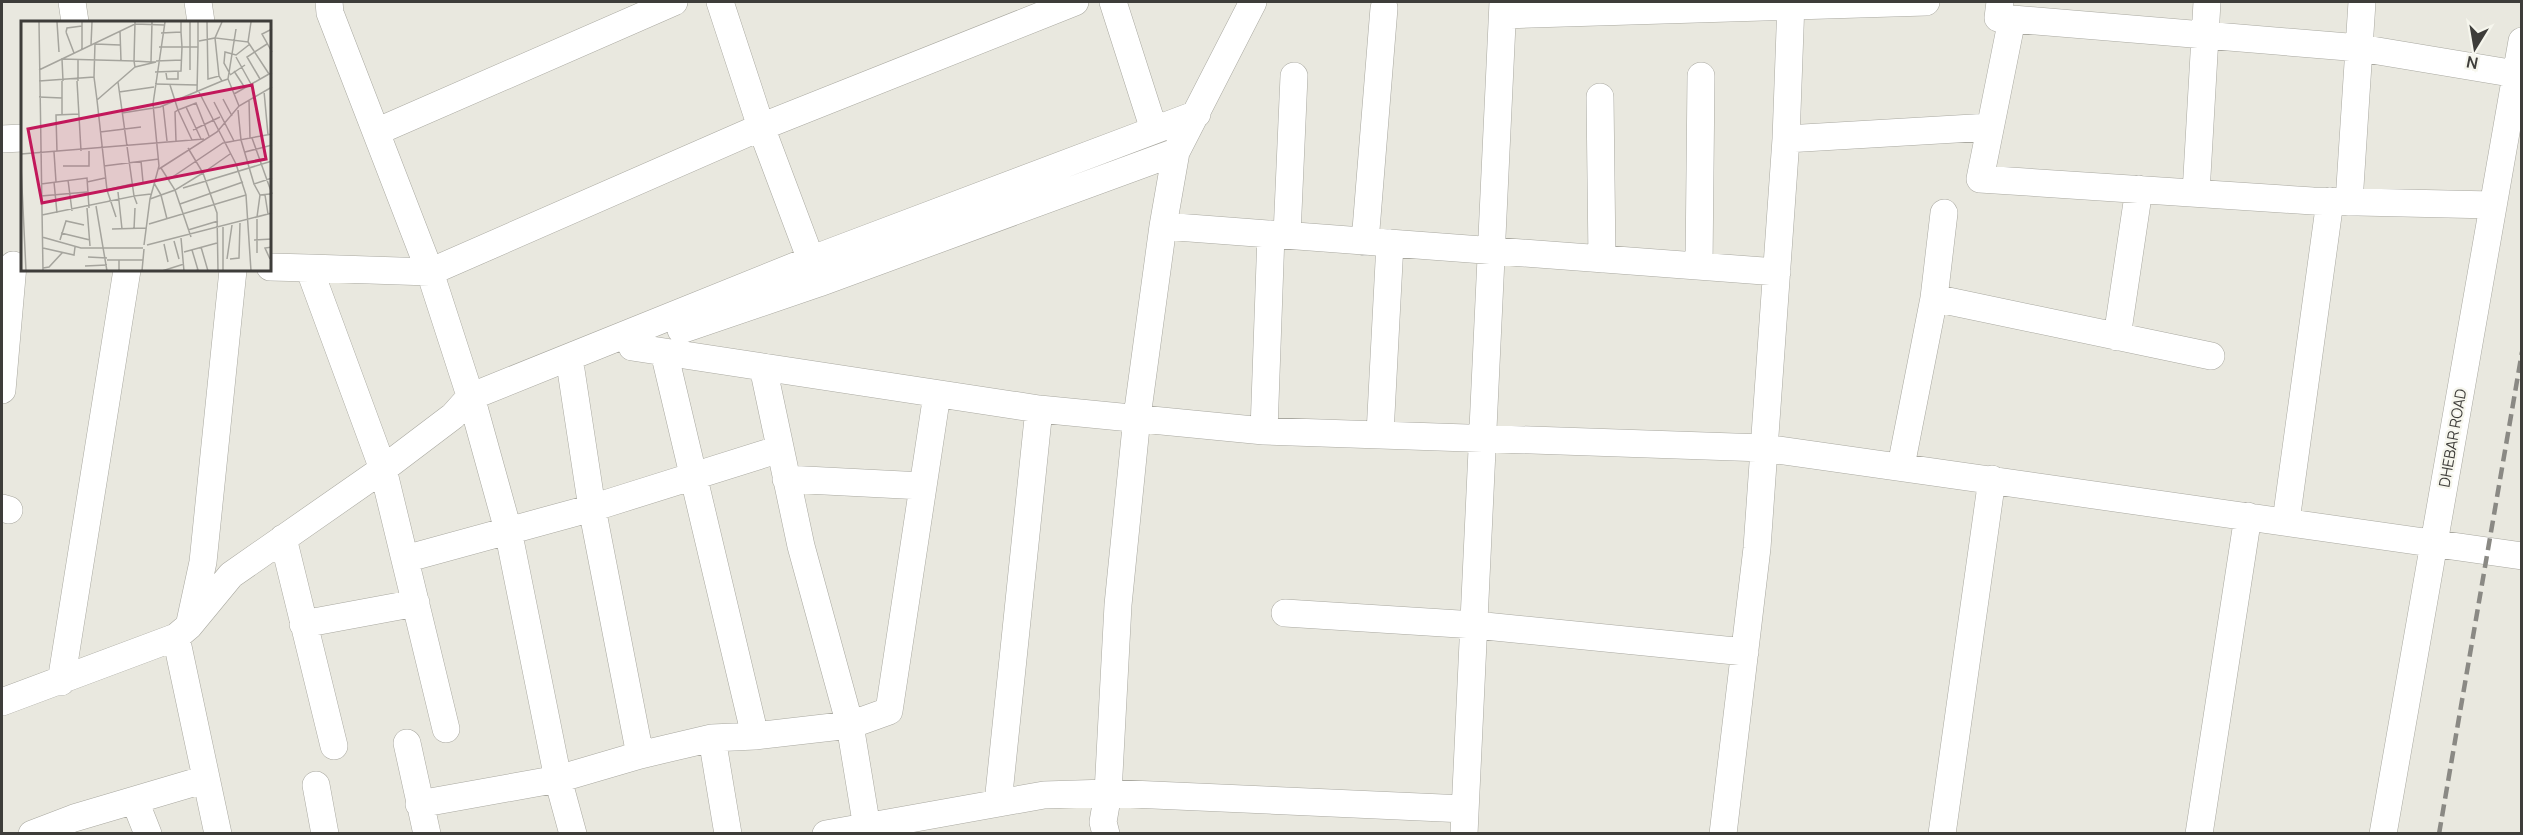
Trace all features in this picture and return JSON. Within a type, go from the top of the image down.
[{"type":"street","points":[[72,2],[75,21]]},
{"type":"street","points":[[198,2],[201,21]]},
{"type":"street","points":[[329,2],[330,13],[430,272],[466,408],[508,530],[558,779],[573,834]]},
{"type":"street","points":[[376,132],[674,2]]},
{"type":"street","points":[[720,2],[761,127],[815,271]]},
{"type":"street","points":[[272,267],[430,272],[761,127],[1075,2]]},
{"type":"street","points":[[1113,2],[1154,130]]},
{"type":"street","points":[[1101,830],[1108,793],[1118,605],[1137,417],[1163,226],[1176,152],[1253,2]]},
{"type":"street","points":[[826,834],[868,830],[1044,795],[1108,793],[1465,821],[1503,8],[1926,2]]},
{"type":"street","points":[[2196,193],[2207,2]]},
{"type":"street","points":[[2286,521],[2340,202],[2360,48],[2362,2]]},
{"type":"street","points":[[1723,834],[1757,548],[1786,138],[1791,4]]},
{"type":"street","points":[[1380,434],[1378,242],[1384,8]]},
{"type":"street","points":[[2493,205],[2340,202],[1980,179],[1990,127],[2006,10],[2206,35],[2360,48],[2516,74]]},
{"type":"street","name":"DHEBAR ROAD","points":[[2383,834],[2522,41]]},
{"type":"street","points":[[1264,430],[1294,76]]},
{"type":"street","points":[[1699,266],[1701,76]]},
{"type":"street","points":[[1600,97],[1602,259]]},
{"type":"street","points":[[466,408],[632,347],[1197,114]]},
{"type":"street","points":[[1786,138],[1990,127]]},
{"type":"street","points":[[2,139],[21,138]]},
{"type":"street","points":[[2,702],[61,681],[183,631],[231,575],[466,408],[815,271],[1176,152]]},
{"type":"street","points":[[2116,337],[2139,189]]},
{"type":"street","points":[[1901,466],[1934,298],[1944,213]]},
{"type":"street","points":[[1163,226],[1777,272]]},
{"type":"street","points":[[2,390],[12,265]]},
{"type":"street","points":[[309,267],[383,469],[446,729]]},
{"type":"street","points":[[61,681],[127,272]]},
{"type":"street","points":[[218,834],[206,779],[183,631],[203,562],[233,272]]},
{"type":"street","points":[[1934,298],[2211,356]]},
{"type":"street","points":[[632,347],[1039,409],[1264,430],[1764,448],[2522,556]]},
{"type":"street","points":[[664,352],[755,736]]},
{"type":"street","points":[[763,367],[801,546],[850,725],[868,830]]},
{"type":"street","points":[[571,370],[592,508],[640,755]]},
{"type":"street","points":[[419,804],[558,779],[640,755],[712,738],[755,736],[850,725],[889,711],[937,394]]},
{"type":"street","points":[[998,803],[1039,409]]},
{"type":"street","points":[[405,559],[592,508],[694,478],[780,449]]},
{"type":"street","points":[[786,479],[923,486]]},
{"type":"street","points":[[1942,834],[1992,479]]},
{"type":"street","points":[[2199,834],[2248,516]]},
{"type":"street","points":[[283,538],[334,746]]},
{"type":"street","points":[[303,624],[416,603]]},
{"type":"street","points":[[1285,613],[1475,625],[1745,652]]},
{"type":"street","points":[[712,738],[728,834]]},
{"type":"street","points":[[407,743],[427,834]]},
{"type":"street","points":[[32,834],[77,826],[135,801],[206,779]]},
{"type":"street","points":[[316,785],[325,834]]},
{"type":"street","points":[[135,801],[148,834]]},
{"type":"railway","points":[[2439,834],[2522,352]]}]
